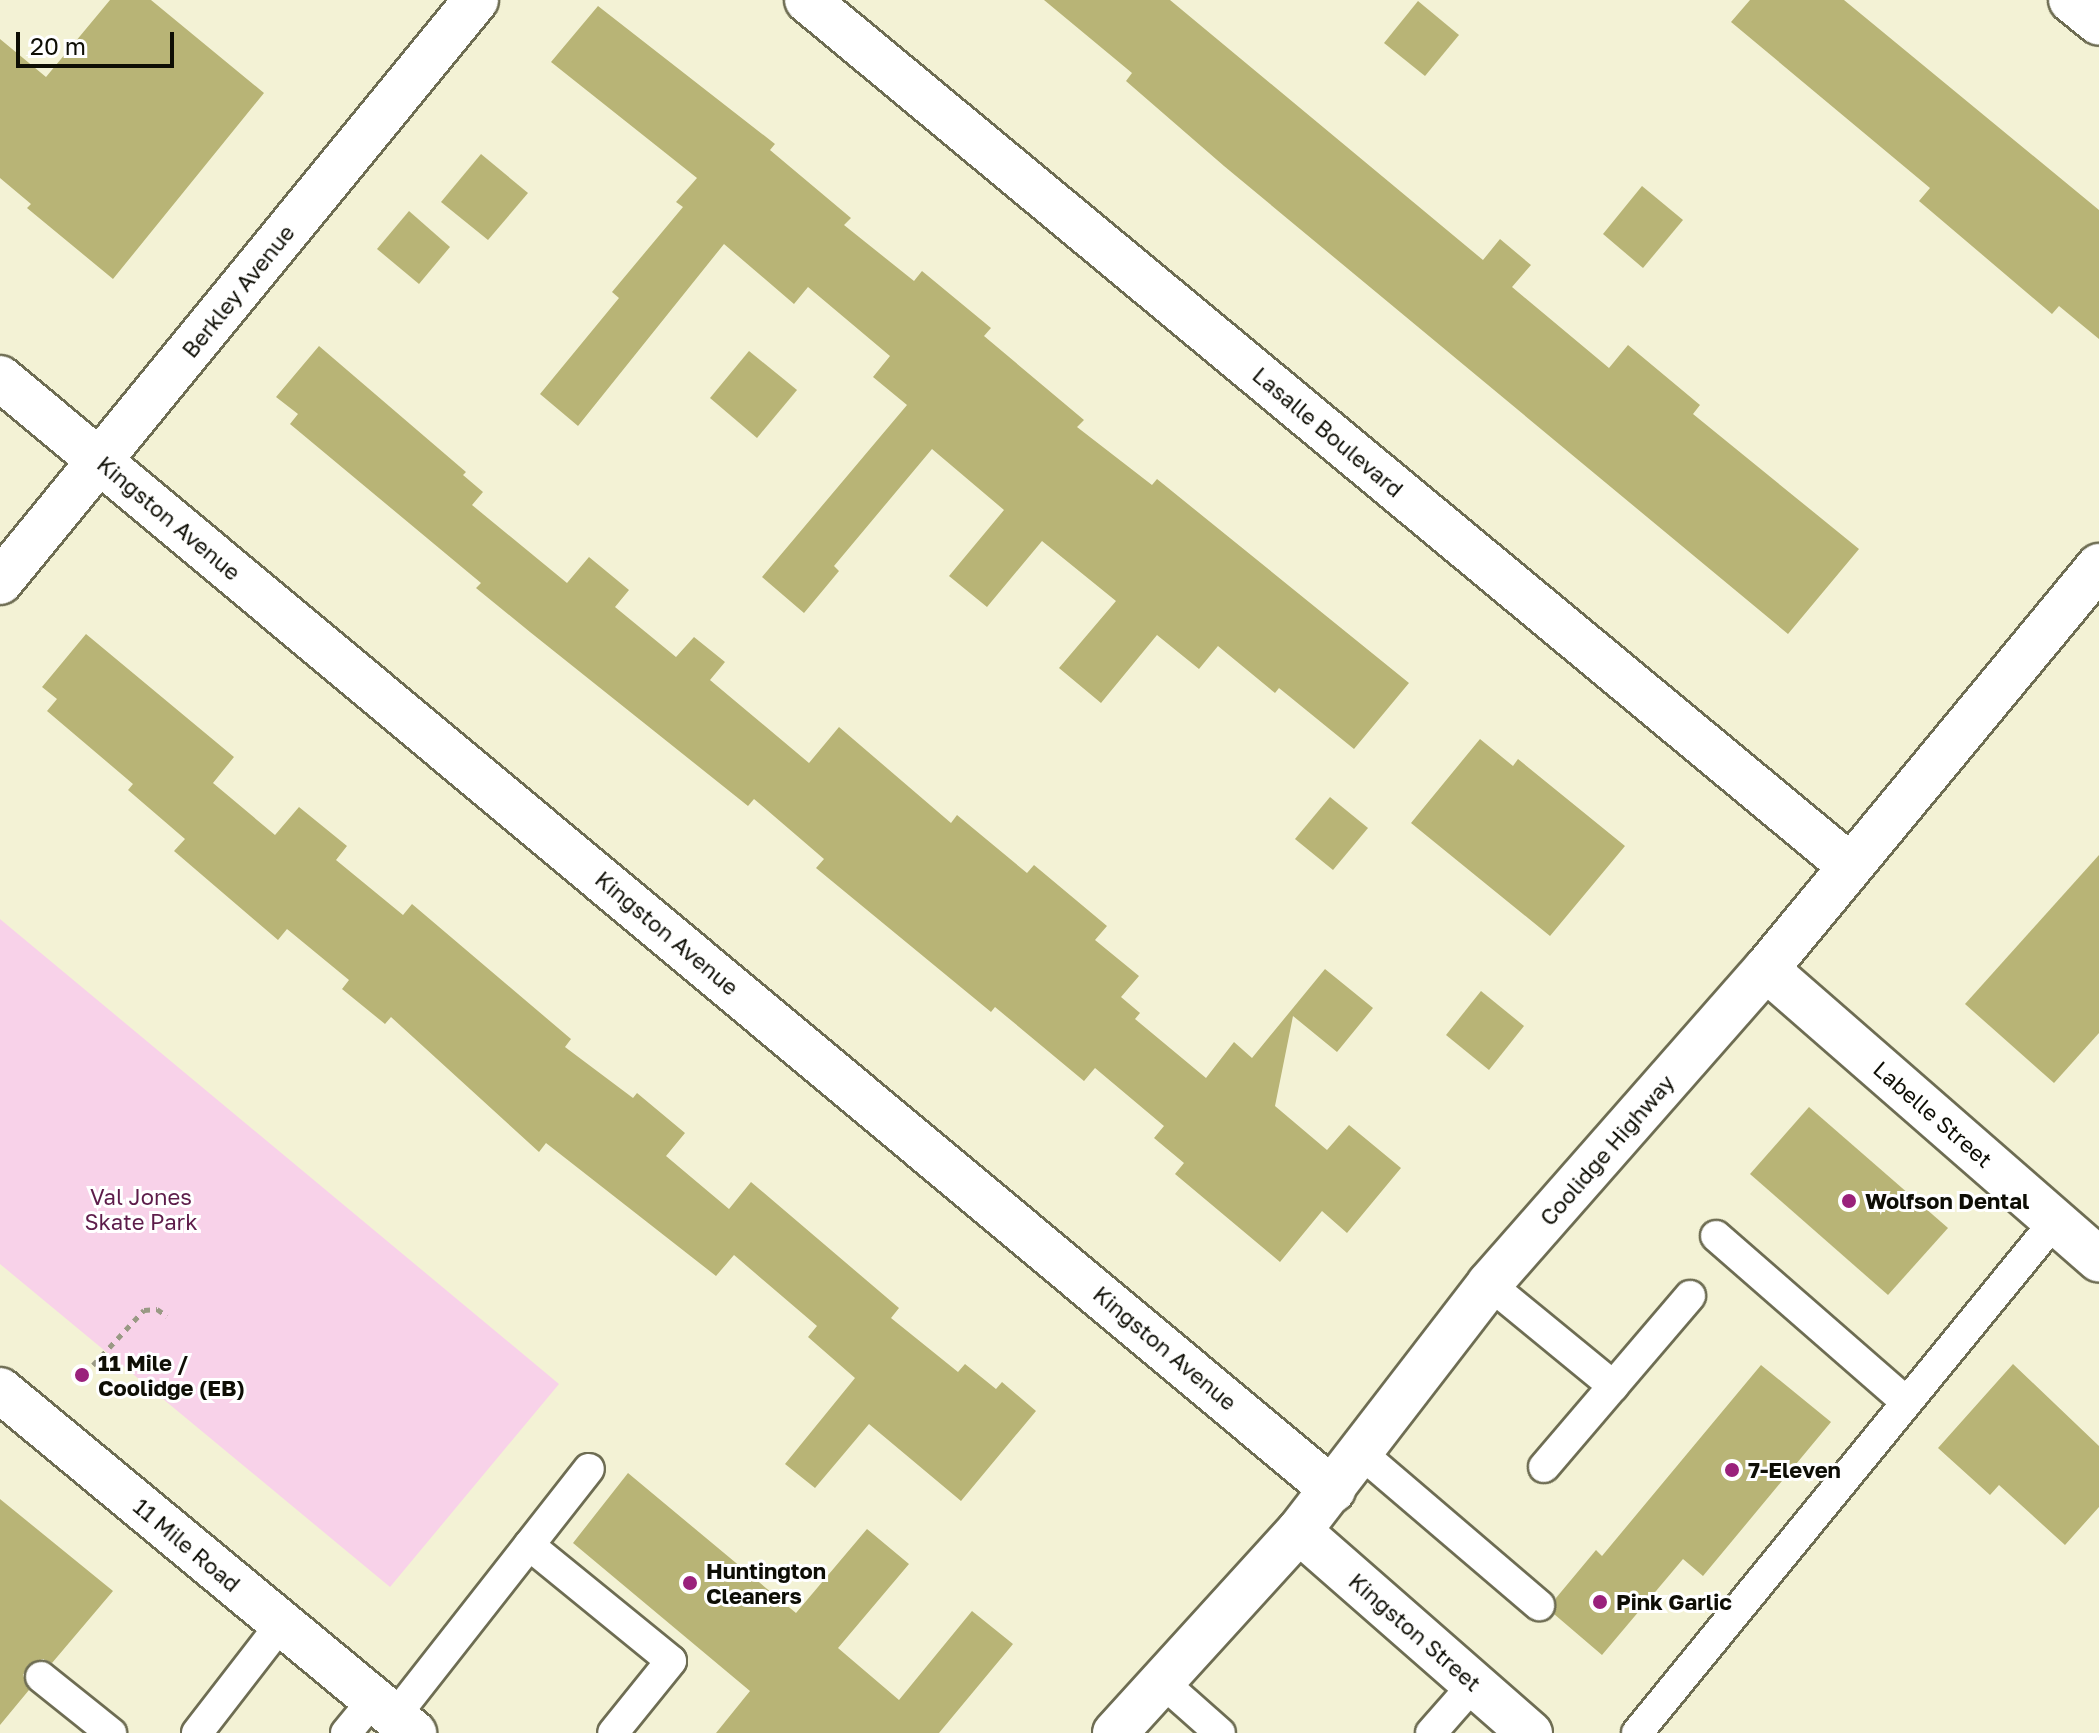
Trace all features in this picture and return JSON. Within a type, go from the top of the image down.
[{"type":"street","name":"Berkley Avenue","points":[[0,582],[476,0]]},
{"type":"street","name":"Lasalle Boulevard","points":[[807,0],[1849,865]]},
{"type":"street","points":[[2071,0],[2099,23]]},
{"type":"street","name":"Kingston Avenue","points":[[0,378],[1333,1490]]},
{"type":"street","name":"Coolidge Highway","points":[[1115,1733],[1160,1680],[1299,1531],[1362,1454],[1489,1284],[1766,969],[2099,566]]},
{"type":"street","name":"Labelle Street","points":[[1766,969],[2099,1260]]},
{"type":"street","name":"11 Mile Road","points":[[0,1390],[394,1716]]},
{"type":"street","name":"Kingston Street","points":[[1299,1531],[1530,1733]]},
{"type":"lane","points":[[1637,1733],[2055,1221]]},
{"type":"lane","points":[[1716,1236],[1905,1401]]},
{"type":"lane","points":[[1489,1284],[1613,1386]]},
{"type":"lane","points":[[1544,1467],[1690,1296]]},
{"type":"lane","points":[[1362,1454],[1539,1605]]},
{"type":"lane","points":[[346,1733],[394,1716],[589,1469]]},
{"type":"lane","points":[[529,1545],[671,1661],[613,1733]]},
{"type":"lane","points":[[197,1733],[282,1623]]},
{"type":"lane","points":[[41,1677],[111,1733]]},
{"type":"lane","points":[[1160,1680],[1220,1733]]},
{"type":"lane","points":[[1431,1733],[1474,1684]]},
{"type":"path","points":[[93,1365],[144,1310],[157,1309],[167,1316]]},
{"type":"green space","name":"Val Jones Skate Park","points":[[0,919],[559,1384],[390,1587],[0,1264]]},
{"type":"building","points":[[110,0],[151,0],[264,93],[113,279],[27,208],[31,204],[0,178],[0,39],[46,77]]},
{"type":"building","points":[[1044,0],[1170,0],[1483,260],[1500,239],[1531,265],[1512,287],[1609,368],[1628,345],[1700,405],[1693,414],[1859,549],[1788,634],[1224,166],[1126,81],[1132,73]]},
{"type":"building","points":[[1750,0],[1844,0],[2099,210],[2099,339],[2059,306],[2052,314],[1919,201],[1930,188],[1731,22]]},
{"type":"building","points":[[1418,1],[1459,35],[1425,76],[1384,43]]},
{"type":"building","points":[[598,6],[775,144],[770,150],[851,218],[844,225],[914,281],[922,271],[991,328],[984,336],[1084,420],[1077,427],[1152,485],[1157,479],[1409,683],[1354,749],[1279,688],[1275,693],[1218,646],[1199,669],[1157,635],[1101,703],[1059,668],[1116,601],[1042,541],[987,607],[949,576],[1004,510],[932,449],[834,566],[839,571],[804,613],[762,577],[907,405],[873,377],[890,356],[808,287],[794,304],[724,244],[578,426],[540,394],[619,298],[612,292],[683,207],[676,202],[697,178],[551,62]]},
{"type":"building","points":[[481,154],[528,193],[488,240],[441,202]]},
{"type":"building","points":[[1642,186],[1683,220],[1643,268],[1603,234]]},
{"type":"building","points":[[409,211],[450,247],[419,284],[377,249]]},
{"type":"building","points":[[319,346],[466,472],[463,475],[483,492],[472,505],[567,583],[589,557],[629,590],[615,607],[676,657],[694,637],[725,662],[710,680],[809,763],[839,727],[951,823],[957,815],[1027,873],[1034,865],[1107,926],[1095,940],[1139,976],[1121,997],[1140,1013],[1135,1019],[1206,1078],[1234,1042],[1252,1058],[1325,969],[1373,1008],[1337,1052],[1293,1016],[1275,1106],[1327,1150],[1349,1125],[1401,1168],[1347,1233],[1322,1211],[1280,1262],[1175,1174],[1184,1163],[1154,1138],[1164,1126],[1095,1068],[1084,1081],[995,1007],[991,1012],[816,868],[824,859],[754,799],[748,806],[530,632],[476,588],[481,583],[290,424],[298,414],[276,397]]},
{"type":"building","points":[[749,351],[797,390],[757,438],[710,398]]},
{"type":"building","points":[[86,634],[234,757],[213,783],[275,835],[299,807],[347,846],[336,860],[403,915],[412,904],[571,1039],[565,1047],[633,1098],[637,1093],[685,1133],[666,1156],[729,1209],[751,1182],[899,1308],[891,1318],[958,1372],[965,1364],[996,1389],[1002,1382],[1036,1411],[961,1501],[869,1424],[815,1488],[785,1464],[855,1378],[808,1337],[817,1326],[734,1255],[716,1276],[546,1143],[539,1152],[391,1017],[385,1024],[342,989],[349,980],[287,929],[278,940],[174,851],[185,839],[128,790],[133,784],[47,711],[57,699],[42,687]]},
{"type":"building","points":[[1480,739],[1513,766],[1518,759],[1625,846],[1550,936],[1411,823]]},
{"type":"building","points":[[1330,797],[1368,828],[1333,870],[1295,839]]},
{"type":"building","points":[[2099,855],[2099,1033],[2054,1083],[1965,1004]]},
{"type":"building","points":[[1481,991],[1524,1026],[1489,1070],[1446,1035]]},
{"type":"building","name":"Wolfson Dental","points":[[1809,1107],[1948,1228],[1888,1295],[1750,1174]]},
{"type":"building","points":[[2013,1364],[2099,1446],[2099,1507],[2065,1545],[1999,1485],[1990,1495],[1938,1448]]},
{"type":"building","name":"7-Eleven","points":[[1761,1365],[1831,1422],[1703,1576],[1683,1559],[1602,1655],[1554,1614],[1556,1598],[1596,1550],[1602,1556]]},
{"type":"building","name":"Huntington Cleaners","points":[[628,1473],[796,1613],[867,1529],[909,1564],[838,1648],[899,1700],[972,1611],[1013,1644],[939,1733],[716,1733],[750,1691],[573,1543]]},
{"type":"building","points":[[0,1499],[113,1591],[52,1663],[43,1659],[28,1665],[23,1675],[29,1690],[0,1725]]},
{"type":"place","name":"Wolfson Dental","points":[[1849,1201]]},
{"type":"place","name":"11 Mile / Coolidge (EB)","points":[[82,1375]]},
{"type":"place","name":"7-Eleven","points":[[1732,1470]]},
{"type":"place","name":"Huntington Cleaners","points":[[690,1583]]},
{"type":"place","name":"Pink Garlic","points":[[1600,1602]]}]
